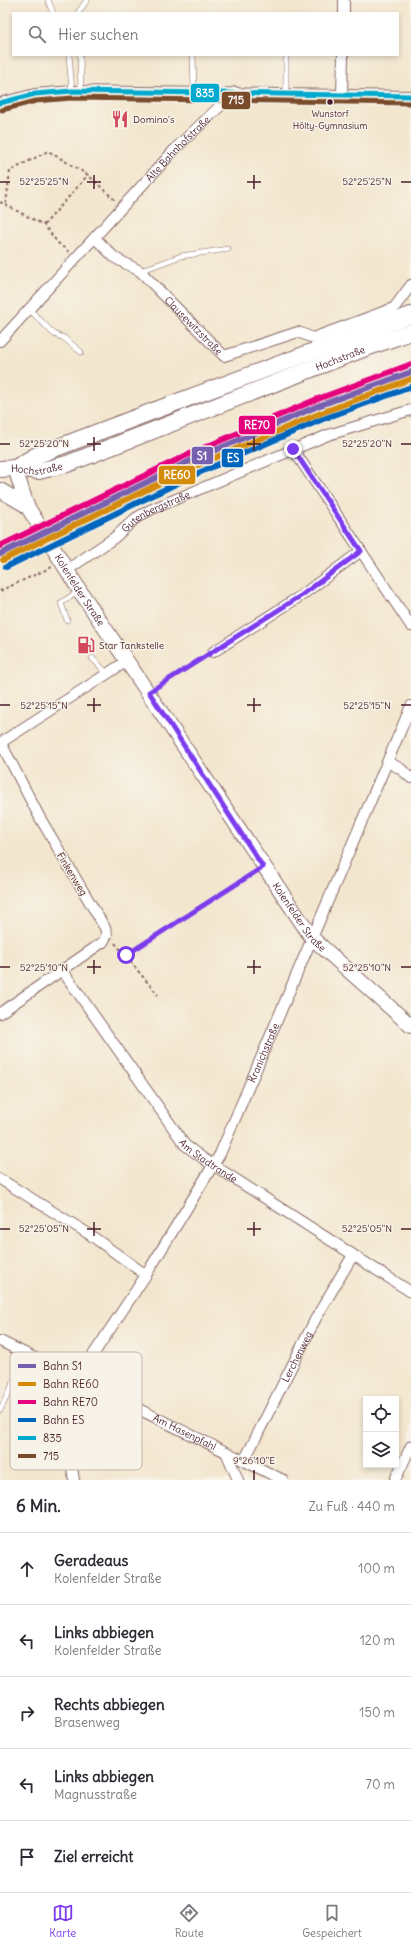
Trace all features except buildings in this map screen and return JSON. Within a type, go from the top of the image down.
[{"type":"main road","name":"Hochstraße","points":[[8,468],[35,456],[156,410],[411,315]]},
{"type":"main road","name":"Hochstraße","points":[[8,468],[39,471],[67,464],[363,349],[411,332]]},
{"type":"main road","name":"Kolenfelder Straße","points":[[8,468],[27,506],[80,591],[149,692],[263,867],[312,938],[411,1026]]},
{"type":"main road","points":[[0,490],[27,506]]},
{"type":"street","points":[[344,0],[344,12]]},
{"type":"street","points":[[342,94],[343,56]]},
{"type":"street","points":[[0,103],[35,94],[76,91],[194,91],[411,96]]},
{"type":"street","name":"Alte Bahnhofstraße","points":[[0,341],[178,146],[235,92]]},
{"type":"street","name":"Clausewitzstraße","points":[[95,238],[115,258],[140,270],[224,356],[298,332],[313,338],[394,308],[411,285]]},
{"type":"street","name":"Gutenbergstraße","points":[[64,566],[114,538],[136,518],[150,510],[328,434],[411,410]]},
{"type":"street","points":[[293,449],[411,626]]},
{"type":"street","points":[[213,652],[302,595],[361,551]]},
{"type":"street","points":[[1,743],[127,661]]},
{"type":"street","name":"Kranichstraße","points":[[94,1352],[146,1275],[214,1165],[230,1133],[411,706]]},
{"type":"street","name":"Finkenweg","points":[[1,743],[40,818],[105,928],[107,935]]},
{"type":"street","points":[[388,762],[401,769],[411,778]]},
{"type":"street","points":[[0,1013],[103,942],[107,935]]},
{"type":"street","name":"Am Stadtrande","points":[[62,970],[185,1145],[411,1292]]},
{"type":"street","points":[[0,1179],[89,1234],[146,1275]]},
{"type":"street","name":"Lerchenweg","points":[[244,1461],[316,1318],[353,1255]]},
{"type":"street","name":"Am Hasenpfahl","points":[[0,1341],[22,1352]]},
{"type":"street","name":"Am Hasenpfahl","points":[[142,1411],[244,1461],[264,1476],[283,1480]]},
{"type":"street","points":[[395,1480],[411,1446]]},
{"type":"street","points":[[226,1452],[238,1480]]},
{"type":"street","name":"Kranichstraße","points":[[72,1470],[74,1480]]},
{"type":"lane","points":[[48,0],[53,12]]},
{"type":"lane","points":[[79,12],[88,0]]},
{"type":"lane","points":[[69,56],[76,91]]},
{"type":"lane","points":[[76,91],[80,56]]},
{"type":"lane","points":[[193,56],[194,91]]},
{"type":"lane","points":[[286,56],[286,93]]},
{"type":"lane","points":[[140,270],[181,256],[228,249]]},
{"type":"lane","points":[[29,309],[54,334],[58,337],[64,338],[81,352]]},
{"type":"lane","points":[[67,620],[61,603],[80,591]]},
{"type":"lane","points":[[92,658],[108,674]]},
{"type":"lane","points":[[0,1410],[10,1390]]},
{"type":"path","points":[[6,204],[10,171],[48,151],[88,175],[122,207]]},
{"type":"path","points":[[44,224],[88,175]]},
{"type":"path","points":[[0,202],[44,224],[58,243],[76,259]]},
{"type":"path","points":[[0,591],[64,566]]},
{"type":"path","points":[[149,692],[213,652]]},
{"type":"path","points":[[126,955],[263,867]]},
{"type":"path","points":[[107,935],[126,955],[158,995]]},
{"type":"rail line","name":"RE70","points":[[0,546],[187,455],[315,400],[409,365]]},
{"type":"rail line","name":"S1","points":[[0,554],[190,461],[318,406],[411,372]]},
{"type":"rail line","name":"RE60","points":[[3,560],[193,467],[321,413],[411,379]]},
{"type":"rail line","name":"ES","points":[[6,567],[196,474],[323,419],[411,387]]},
{"type":"transit line","name":"835","points":[[0,103],[35,94],[72,91],[411,96]]},
{"type":"transit line","name":"715","points":[[2,110],[36,101],[72,98],[411,103]]},
{"type":"place","name":"Wunstorf Hölty-Gymnasium","points":[[330,102]]},
{"type":"place","name":"Domino's","points":[[120,119]]},
{"type":"place","name":"Star Tankstelle","points":[[86,645]]},
{"type":"route","points":[[126,955],[263,867],[149,692],[302,595],[361,551],[293,449]]}]
